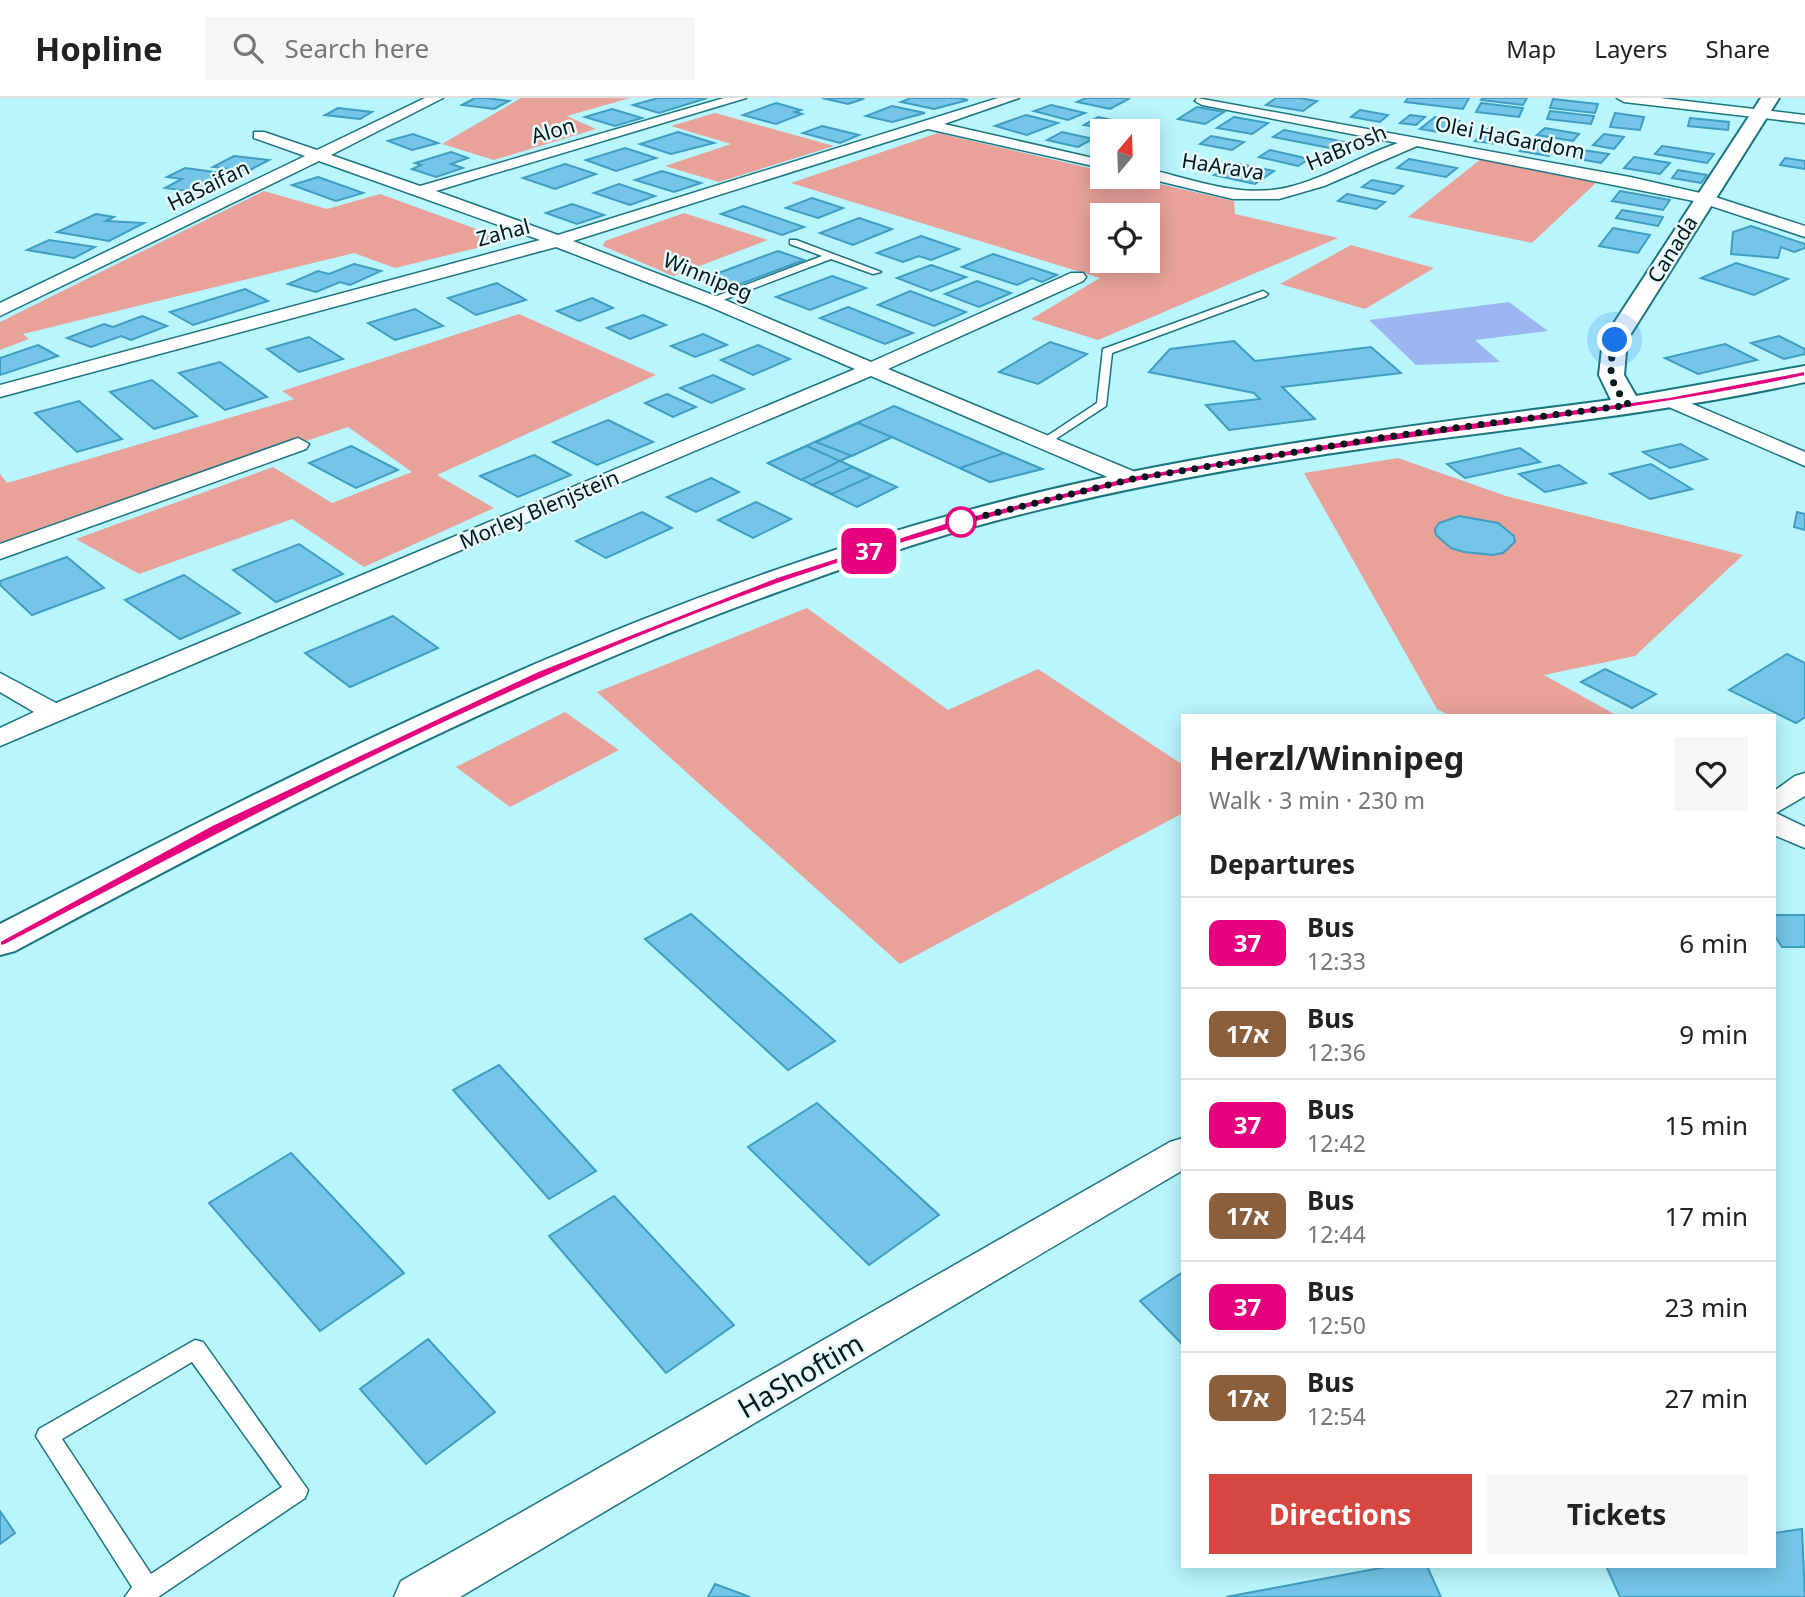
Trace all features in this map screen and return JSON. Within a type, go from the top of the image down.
[{"type":"street","name":"HaSaifan","points":[[0,310],[436,98]]},
{"type":"street","name":"Alon","points":[[419,191],[739,98]]},
{"type":"street","name":"Zahal","points":[[0,391],[557,241],[1012,98]]},
{"type":"street","points":[[1624,98],[1765,106],[1805,119]]},
{"type":"street","name":"Olei HaGardom","points":[[1202,101],[1703,198],[1805,232]]},
{"type":"street","name":"Canada","points":[[1629,405],[1617,392],[1609,368],[1615,340],[1703,198],[1765,106]]},
{"type":"street","points":[[928,125],[1090,161]]},
{"type":"street","name":"Winnipeg","points":[[259,135],[557,241],[712,301],[873,368],[1041,444],[1132,479]]},
{"type":"street","name":"HaBrosh","points":[[1291,192],[1385,151],[1417,141]]},
{"type":"street","name":"HaArava","points":[[1160,177],[1258,197],[1291,192]]},
{"type":"street","name":"Morley Blenjstein","points":[[0,738],[873,368],[1077,277]]},
{"type":"street","points":[[0,941],[233,820],[542,673],[781,579],[955,523],[1132,479],[1386,437],[1669,400],[1805,374]]},
{"type":"street","points":[[1669,400],[1805,460]]},
{"type":"street","points":[[0,552],[298,444]]},
{"type":"street","points":[[0,681],[54,713]]},
{"type":"street","points":[[1776,804],[1805,782]]},
{"type":"street","points":[[1776,823],[1805,839]]},
{"type":"street","name":"HaShoftim","points":[[417,1597],[1181,1153]]},
{"type":"lane","points":[[793,242],[876,272]]},
{"type":"lane","points":[[712,301],[830,256]]},
{"type":"lane","points":[[1041,444],[1102,404],[1107,351],[1263,294]]},
{"type":"lane","points":[[195,1349],[297,1490],[143,1593],[47,1436],[195,1349]]},
{"type":"shaded area","points":[[521,98],[630,98],[567,116],[596,129],[494,160],[442,144]]},
{"type":"shaded area","points":[[715,113],[834,146],[719,182],[665,166],[731,144],[671,126]]},
{"type":"shaded area","points":[[938,133],[1090,168],[1090,189],[1160,189],[1160,184],[1234,201],[1235,214],[1338,238],[1098,340],[1031,319],[1100,278],[791,183]]},
{"type":"shaded area","points":[[1481,159],[1598,181],[1532,243],[1408,217]]},
{"type":"shaded area","points":[[264,191],[327,209],[380,194],[496,236],[493,242],[481,247],[395,268],[354,253],[23,334],[29,339],[0,350],[0,322]]},
{"type":"shaded area","points":[[684,213],[768,240],[673,276],[603,246],[605,241]]},
{"type":"shaded area","points":[[1351,245],[1434,268],[1365,309],[1280,284]]},
{"type":"shaded area","points":[[519,314],[656,375],[437,475],[494,508],[364,567],[292,519],[139,574],[76,539],[273,467],[332,503],[412,472],[348,427],[0,543],[0,474],[7,483],[294,399],[282,391]]},
{"type":"shaded area","points":[[1398,458],[1506,496],[1743,555],[1635,656],[1544,675],[1614,714],[1446,714],[1437,709],[1304,473]]},
{"type":"shaded area","points":[[807,608],[948,710],[1038,669],[1181,764],[1181,814],[900,964],[597,692]]},
{"type":"shaded area","points":[[565,712],[619,750],[510,807],[456,767]]},
{"type":"water","points":[[1509,302],[1548,331],[1475,340],[1500,362],[1416,365],[1369,320]]},
{"type":"building","points":[[475,98],[509,101],[494,109],[462,105]]},
{"type":"building","points":[[658,98],[707,98],[659,113],[633,105]]},
{"type":"building","points":[[822,98],[861,98],[863,99],[848,104]]},
{"type":"building","points":[[911,98],[968,100],[934,109],[901,102]]},
{"type":"building","points":[[1086,98],[1130,98],[1110,109],[1077,102]]},
{"type":"building","points":[[1276,98],[1317,101],[1303,111],[1266,105]]},
{"type":"building","points":[[1408,98],[1469,98],[1463,109],[1405,102]]},
{"type":"building","points":[[1527,98],[1523,105],[1481,100]]},
{"type":"building","points":[[1553,99],[1598,104],[1595,113],[1550,108]]},
{"type":"building","points":[[776,103],[801,110],[795,112],[802,114],[776,124],[743,115]]},
{"type":"building","points":[[1481,103],[1523,108],[1519,117],[1476,112]]},
{"type":"building","points":[[1051,105],[1085,113],[1068,120],[1034,111]]},
{"type":"building","points":[[892,106],[925,113],[892,122],[866,116]]},
{"type":"building","points":[[1197,107],[1224,112],[1205,124],[1178,119]]},
{"type":"building","points":[[338,108],[372,112],[360,119],[325,115]]},
{"type":"building","points":[[612,109],[642,118],[615,126],[585,117]]},
{"type":"building","points":[[1360,110],[1388,115],[1380,122],[1351,117]]},
{"type":"building","points":[[1550,111],[1594,116],[1591,124],[1547,119]]},
{"type":"building","points":[[1615,113],[1644,117],[1640,130],[1610,127]]},
{"type":"building","points":[[1026,115],[1058,123],[1027,135],[995,126]]},
{"type":"building","points":[[1410,115],[1425,117],[1416,125],[1400,123]]},
{"type":"building","points":[[1234,117],[1268,123],[1252,134],[1217,128]]},
{"type":"building","points":[[1435,117],[1459,121],[1444,133],[1420,129]]},
{"type":"building","points":[[1690,118],[1729,122],[1728,130],[1688,126]]},
{"type":"building","points":[[822,126],[859,135],[840,143],[803,133]]},
{"type":"building","points":[[1545,128],[1579,134],[1573,141],[1537,135]]},
{"type":"building","points":[[1487,129],[1515,134],[1504,145],[1475,141]]},
{"type":"building","points":[[1284,130],[1350,143],[1340,150],[1273,137]]},
{"type":"building","points":[[678,132],[714,143],[671,154],[640,144]]},
{"type":"building","points":[[1062,132],[1090,138],[1078,147],[1047,140]]},
{"type":"building","points":[[413,134],[438,143],[412,150],[388,141]]},
{"type":"building","points":[[1604,134],[1624,137],[1614,149],[1593,145]]},
{"type":"building","points":[[1211,136],[1244,142],[1232,150],[1200,144]]},
{"type":"building","points":[[1532,139],[1561,144],[1549,156],[1520,151]]},
{"type":"building","points":[[1662,146],[1714,154],[1707,163],[1655,154]]},
{"type":"building","points":[[625,148],[656,158],[616,171],[586,160]]},
{"type":"building","points":[[1270,150],[1309,159],[1298,166],[1259,157]]},
{"type":"building","points":[[1582,150],[1609,154],[1601,163],[1574,158]]},
{"type":"building","points":[[451,152],[468,158],[451,164],[463,168],[436,177],[412,169],[421,165],[415,163]]},
{"type":"building","points":[[234,156],[269,160],[248,171],[213,167]]},
{"type":"building","points":[[1634,157],[1670,163],[1660,174],[1624,168]]},
{"type":"building","points":[[1785,158],[1805,161],[1805,169],[1780,165]]},
{"type":"building","points":[[1409,159],[1457,168],[1446,177],[1397,168]]},
{"type":"building","points":[[1235,163],[1274,171],[1255,184],[1214,175]]},
{"type":"building","points":[[565,164],[596,174],[555,189],[523,178]]},
{"type":"building","points":[[185,168],[237,175],[203,193],[165,188],[182,179],[167,177]]},
{"type":"building","points":[[1678,170],[1707,175],[1701,183],[1672,178]]},
{"type":"building","points":[[662,171],[701,183],[674,192],[635,180]]},
{"type":"building","points":[[318,177],[363,193],[336,201],[292,185]]},
{"type":"building","points":[[1372,180],[1403,186],[1394,194],[1362,187]]},
{"type":"building","points":[[619,184],[655,196],[630,205],[594,193]]},
{"type":"building","points":[[1620,191],[1670,200],[1663,210],[1612,201]]},
{"type":"building","points":[[1347,194],[1385,202],[1376,209],[1338,201]]},
{"type":"building","points":[[812,198],[843,208],[818,218],[786,208]]},
{"type":"building","points":[[572,204],[604,215],[577,224],[546,213]]},
{"type":"building","points":[[743,206],[804,227],[782,235],[721,214]]},
{"type":"building","points":[[1622,210],[1663,217],[1658,226],[1616,218]]},
{"type":"building","points":[[96,214],[114,217],[106,221],[144,223],[109,241],[57,232]]},
{"type":"building","points":[[859,218],[892,229],[853,245],[820,233]]},
{"type":"building","points":[[1751,226],[1805,244],[1805,248],[1794,252],[1781,247],[1778,258],[1731,254],[1733,232]]},
{"type":"building","points":[[1613,228],[1650,235],[1638,253],[1599,246]]},
{"type":"building","points":[[921,236],[959,249],[931,260],[919,256],[903,262],[877,253]]},
{"type":"building","points":[[49,240],[95,247],[74,258],[27,250]]},
{"type":"building","points":[[778,251],[804,260],[727,289],[702,279]]},
{"type":"building","points":[[993,254],[1057,275],[1042,282],[1032,278],[1017,285],[962,267]]},
{"type":"building","points":[[1736,263],[1788,279],[1754,295],[1701,278]]},
{"type":"building","points":[[354,264],[381,271],[350,285],[340,282],[316,292],[288,284],[318,271],[329,274]]},
{"type":"building","points":[[931,265],[966,277],[931,291],[897,278]]},
{"type":"building","points":[[832,276],[866,288],[810,310],[776,297]]},
{"type":"building","points":[[977,281],[1011,293],[979,307],[945,294]]},
{"type":"building","points":[[497,283],[526,300],[476,315],[448,298]]},
{"type":"building","points":[[245,289],[268,301],[193,325],[170,312]]},
{"type":"building","points":[[910,291],[966,312],[934,326],[878,305]]},
{"type":"building","points":[[592,298],[613,308],[579,321],[557,311]]},
{"type":"building","points":[[848,307],[913,333],[885,344],[820,318]]},
{"type":"building","points":[[415,309],[443,326],[395,340],[368,323]]},
{"type":"building","points":[[643,315],[666,325],[630,339],[607,328]]},
{"type":"building","points":[[142,316],[167,326],[131,340],[121,336],[91,347],[67,338],[104,324],[113,327]]},
{"type":"building","points":[[703,334],[727,345],[695,357],[671,346]]},
{"type":"building","points":[[1779,336],[1805,349],[1805,354],[1784,359],[1751,343]]},
{"type":"building","points":[[309,337],[343,359],[299,372],[267,349]]},
{"type":"building","points":[[1234,341],[1255,361],[1371,347],[1401,373],[1282,387],[1315,419],[1229,430],[1206,405],[1260,399],[1254,393],[1149,372],[1170,349]]},
{"type":"building","points":[[1050,342],[1087,354],[1038,384],[999,372]]},
{"type":"building","points":[[1725,344],[1757,360],[1698,374],[1665,358]]},
{"type":"building","points":[[38,345],[58,356],[0,375],[0,358]]},
{"type":"building","points":[[758,345],[790,359],[753,375],[721,360]]},
{"type":"building","points":[[220,362],[267,397],[225,410],[179,373]]},
{"type":"building","points":[[713,375],[744,389],[711,403],[680,388]]},
{"type":"building","points":[[152,380],[197,416],[154,429],[110,392]]},
{"type":"building","points":[[667,394],[696,407],[673,417],[645,403]]},
{"type":"building","points":[[79,401],[122,439],[77,452],[35,413]]},
{"type":"building","points":[[894,406],[1042,469],[990,482],[892,437],[840,461],[897,487],[857,507],[768,463]]},
{"type":"building","points":[[608,420],[653,442],[597,465],[553,442]]},
{"type":"building","points":[[858,423],[892,437],[852,456],[816,442]]},
{"type":"building","points":[[1681,444],[1707,459],[1670,468],[1643,452]]},
{"type":"building","points":[[351,446],[398,470],[356,488],[309,463]]},
{"type":"building","points":[[807,446],[840,461],[801,480],[768,463]]},
{"type":"building","points":[[1520,448],[1540,462],[1465,478],[1447,464]]},
{"type":"building","points":[[1004,453],[1042,469],[990,482],[960,468]]},
{"type":"building","points":[[534,455],[571,475],[518,497],[480,476]]},
{"type":"building","points":[[1651,464],[1692,489],[1650,499],[1610,474]]},
{"type":"building","points":[[1559,465],[1586,483],[1545,492],[1519,474]]},
{"type":"building","points":[[852,467],[872,476],[832,494],[812,485]]},
{"type":"building","points":[[711,478],[739,492],[696,512],[667,497]]},
{"type":"building","points":[[756,502],[791,519],[753,538],[718,520]]},
{"type":"building","points":[[642,512],[672,528],[606,558],[576,541]]},
{"type":"building","points":[[1797,512],[1805,514],[1805,530],[1794,527]]},
{"type":"building","points":[[1459,516],[1498,523],[1514,536],[1515,542],[1503,553],[1492,555],[1451,548],[1436,535],[1435,529],[1439,523]]},
{"type":"building","points":[[299,544],[343,574],[276,602],[233,570]]},
{"type":"building","points":[[67,557],[104,588],[32,615],[0,585],[0,581]]},
{"type":"building","points":[[184,575],[240,613],[180,639],[125,600]]},
{"type":"building","points":[[393,616],[438,648],[350,687],[305,653]]},
{"type":"building","points":[[1787,654],[1805,663],[1805,717],[1796,723],[1729,690]]},
{"type":"building","points":[[1605,669],[1656,694],[1632,708],[1581,682]]},
{"type":"building","points":[[691,914],[835,1041],[788,1070],[645,939]]},
{"type":"building","points":[[1776,915],[1805,915],[1805,947],[1782,947],[1776,938]]},
{"type":"building","points":[[499,1065],[596,1171],[549,1199],[453,1090]]},
{"type":"building","points":[[817,1103],[939,1215],[869,1265],[748,1147]]},
{"type":"building","points":[[291,1153],[404,1273],[320,1331],[209,1203]]},
{"type":"building","points":[[614,1196],[734,1325],[666,1373],[549,1236]]},
{"type":"building","points":[[1181,1273],[1181,1343],[1140,1301]]},
{"type":"building","points":[[428,1339],[495,1412],[426,1464],[360,1389]]},
{"type":"building","points":[[0,1511],[15,1533],[0,1544]]},
{"type":"building","points":[[1802,1529],[1805,1597],[1620,1597],[1607,1568],[1776,1568],[1776,1533]]},
{"type":"building","points":[[1380,1568],[1428,1568],[1441,1597],[1226,1597]]},
{"type":"building","points":[[715,1584],[750,1597],[708,1597]]},
{"type":"bus line","name":"37","points":[[0,941],[152,860],[542,673],[781,579],[955,523],[1132,479],[1386,437],[1669,400],[1805,374]]},
{"type":"route","points":[[961,522],[955,523],[1132,479],[1386,437],[1629,405],[1617,392],[1609,368],[1615,340]]}]
